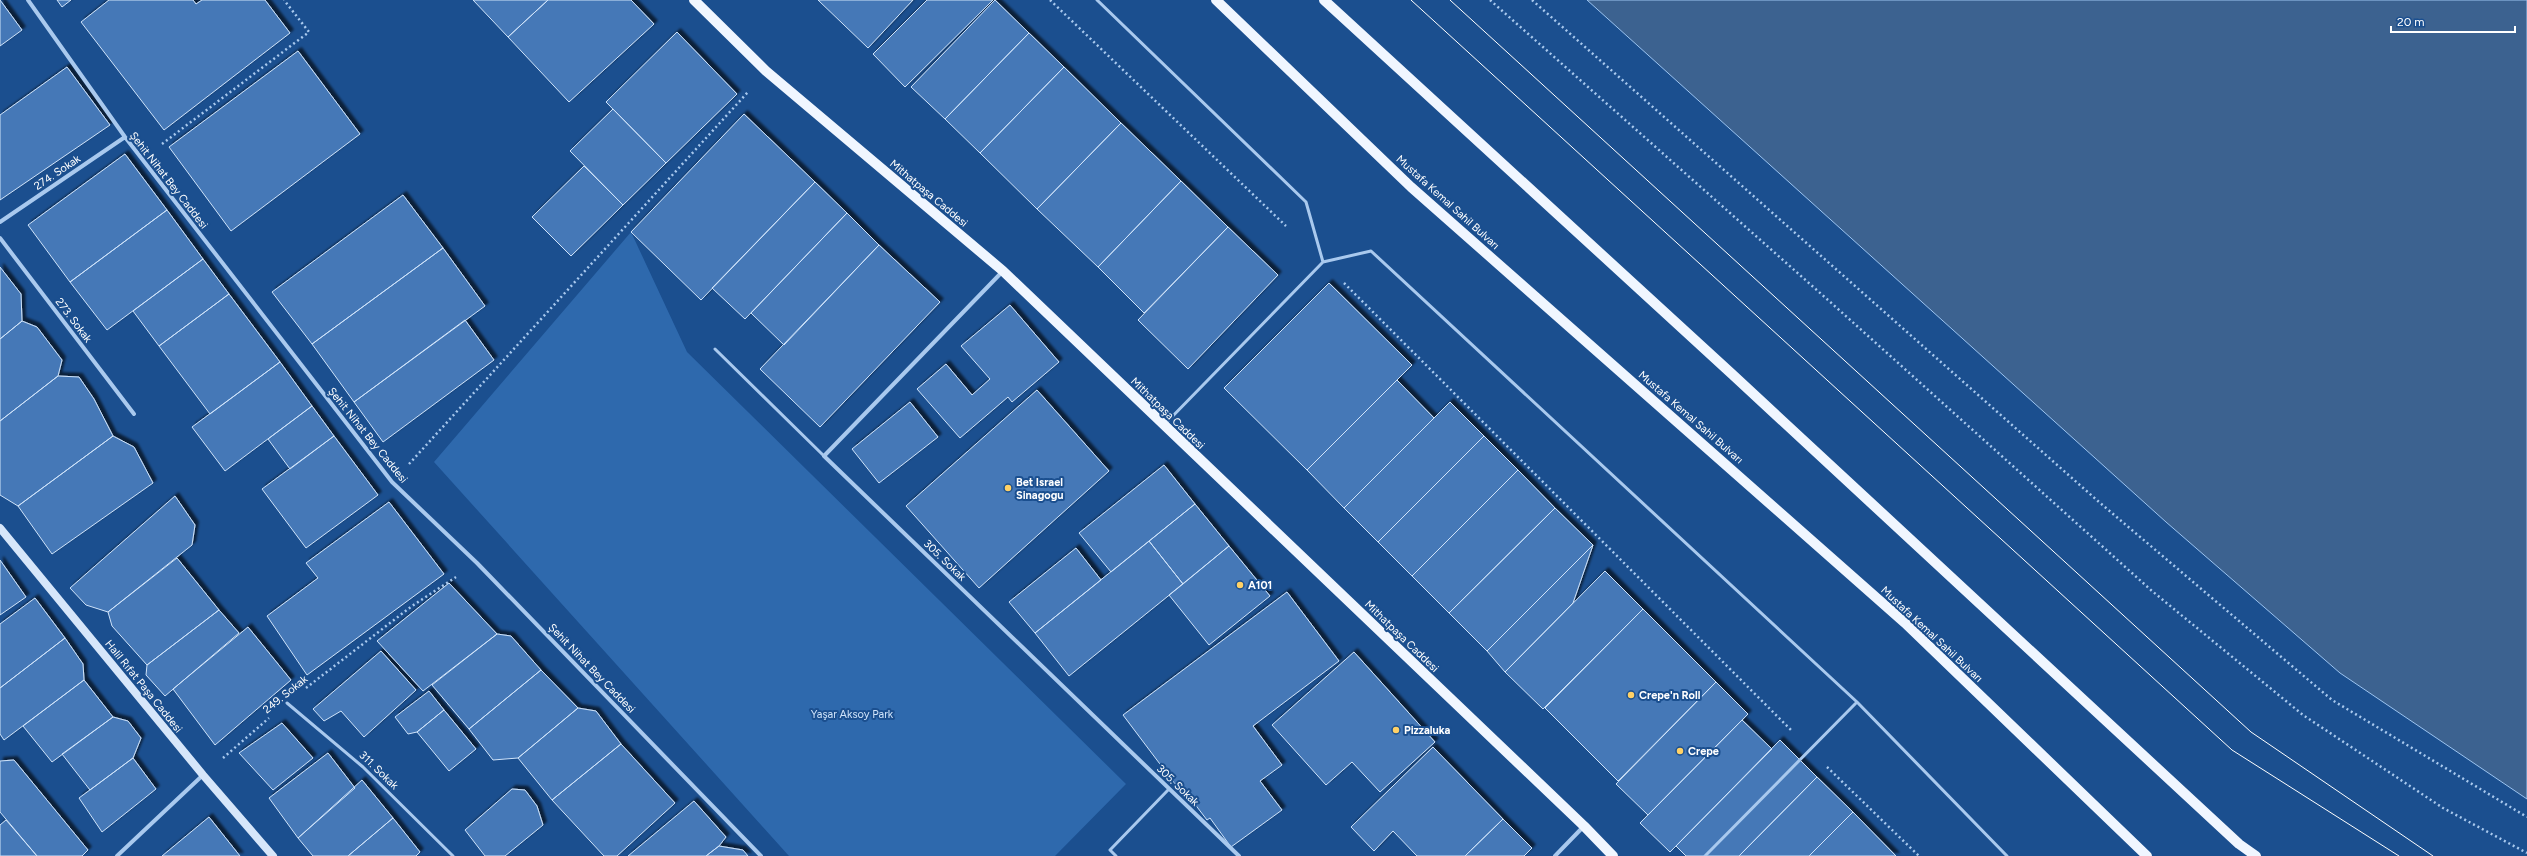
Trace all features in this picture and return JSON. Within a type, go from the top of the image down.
[{"type":"main road","name":"Mithatpaşa Caddesi","points":[[694,0],[766,71],[1003,271],[1163,426],[1584,826],[1613,856]]},
{"type":"main road","name":"Mustafa Kemal Sahil Bulvarı","points":[[1216,0],[1411,187],[1905,623],[2147,856]]},
{"type":"main road","points":[[1324,0],[1734,375],[2239,844],[2256,856]]},
{"type":"street","name":"Şehit Nihat Bey Caddesi","points":[[28,0],[124,137],[392,482],[477,563],[761,856]]},
{"type":"street","name":"274. Sokak","points":[[0,222],[124,137]]},
{"type":"street","name":"273. Sokak","points":[[0,238],[134,414]]},
{"type":"street","points":[[824,456],[1003,271]]},
{"type":"street","name":"305. Sokak","points":[[824,456],[1239,856]]},
{"type":"street","name":"Halil Rıfat Paşa Caddesi","points":[[0,528],[203,775],[273,856]]},
{"type":"street","points":[[117,856],[203,775]]},
{"type":"street","points":[[1555,856],[1584,826]]},
{"type":"lane","points":[[1097,0],[1306,202],[1324,262]]},
{"type":"lane","points":[[1163,426],[1324,262],[1371,251],[1857,702],[2007,856]]},
{"type":"lane","points":[[715,349],[824,456]]},
{"type":"lane","points":[[1705,856],[1857,702]]},
{"type":"lane","name":"311. Sokak","points":[[287,703],[363,767],[452,856]]},
{"type":"lane","points":[[1116,856],[1110,850],[1170,789]]},
{"type":"path","points":[[142,159],[309,32],[284,0]]},
{"type":"path","points":[[1050,0],[1289,229]]},
{"type":"path","points":[[1490,0],[2158,596],[2302,715],[2443,808],[2527,853]]},
{"type":"path","points":[[1532,0],[2099,502],[2332,700],[2527,817]]},
{"type":"path","points":[[392,482],[752,87]]},
{"type":"path","points":[[1324,262],[1810,750],[1919,856]]},
{"type":"path","name":"249. Sokak","points":[[203,775],[287,703],[412,606],[477,563]]},
{"type":"green space","name":"Yaşar Aksoy Park","points":[[631,232],[687,352],[1126,784],[1055,856],[789,856],[434,462]]},
{"type":"shaded area","points":[[1587,0],[2527,0],[2527,799],[2340,673],[2166,522]]},
{"type":"building","points":[[0,0],[22,30],[0,46]]},
{"type":"building","points":[[57,0],[71,0],[62,7]]},
{"type":"building","points":[[109,0],[193,0],[196,4],[202,0],[265,0],[290,33],[164,130],[81,22]]},
{"type":"building","points":[[473,0],[548,0],[508,37]]},
{"type":"building","points":[[548,0],[631,0],[654,24],[569,102],[508,37]]},
{"type":"building","points":[[818,0],[913,0],[868,48]]},
{"type":"building","points":[[927,0],[993,0],[905,87],[873,54]]},
{"type":"building","points":[[995,0],[1029,33],[945,119],[911,87]]},
{"type":"building","points":[[677,32],[737,94],[666,163],[606,102]]},
{"type":"building","points":[[1029,33],[1064,67],[980,153],[945,119]]},
{"type":"building","points":[[298,51],[360,134],[231,231],[169,147]]},
{"type":"building","points":[[67,67],[110,125],[0,200],[0,115]]},
{"type":"building","points":[[1064,67],[1121,123],[1037,209],[980,153]]},
{"type":"building","points":[[613,109],[666,163],[623,205],[570,151]]},
{"type":"building","points":[[744,114],[815,182],[701,300],[631,232]]},
{"type":"building","points":[[1121,123],[1181,181],[1098,267],[1037,209]]},
{"type":"building","points":[[125,154],[167,210],[70,282],[28,225]]},
{"type":"building","points":[[584,166],[623,205],[571,256],[532,217]]},
{"type":"building","points":[[1181,181],[1228,227],[1144,313],[1098,267]]},
{"type":"building","points":[[815,182],[847,213],[745,319],[712,288]]},
{"type":"building","points":[[403,195],[443,248],[312,344],[272,292]]},
{"type":"building","points":[[167,210],[203,259],[107,330],[70,282]]},
{"type":"building","points":[[847,213],[879,245],[784,345],[751,313]]},
{"type":"building","points":[[1228,227],[1278,275],[1188,369],[1138,320]]},
{"type":"building","points":[[879,245],[940,302],[820,427],[760,369]]},
{"type":"building","points":[[443,248],[485,306],[354,402],[312,344]]},
{"type":"building","points":[[203,259],[229,294],[159,346],[133,311]]},
{"type":"building","points":[[0,267],[21,294],[22,321],[0,339]]},
{"type":"building","points":[[1329,283],[1412,365],[1307,470],[1224,388]]},
{"type":"building","points":[[229,294],[280,362],[210,414],[159,346]]},
{"type":"building","points":[[1010,305],[1059,362],[1012,402],[1008,397],[960,438],[917,389],[946,364],[972,395],[990,379],[961,346]]},
{"type":"building","points":[[465,320],[494,360],[383,442],[354,402]]},
{"type":"building","points":[[22,321],[37,327],[62,360],[58,376],[0,421],[0,339]]},
{"type":"building","points":[[280,362],[312,406],[225,471],[192,427]]},
{"type":"building","points":[[58,376],[79,377],[94,399],[113,436],[18,506],[0,495],[0,421]]},
{"type":"building","points":[[1397,380],[1434,418],[1344,508],[1307,470]]},
{"type":"building","name":"Bet Israel Sinagogu","points":[[1037,390],[1109,471],[979,588],[906,506]]},
{"type":"building","points":[[910,402],[938,437],[879,483],[852,449]]},
{"type":"building","points":[[1450,402],[1484,436],[1378,542],[1344,508]]},
{"type":"building","points":[[312,406],[334,436],[290,469],[268,439]]},
{"type":"building","points":[[113,436],[134,447],[153,483],[52,554],[18,506]]},
{"type":"building","points":[[334,436],[378,495],[306,548],[262,489]]},
{"type":"building","points":[[1484,436],[1518,470],[1412,576],[1378,542]]},
{"type":"building","points":[[1164,465],[1195,504],[1111,572],[1079,533]]},
{"type":"building","points":[[1518,470],[1555,508],[1449,613],[1412,576]]},
{"type":"building","points":[[175,496],[195,525],[192,545],[108,612],[86,605],[70,588]]},
{"type":"building","points":[[389,502],[444,574],[307,675],[267,616],[318,578],[306,563]]},
{"type":"building","points":[[1195,504],[1229,546],[1183,584],[1149,541]]},
{"type":"building","points":[[1555,508],[1593,545],[1487,651],[1449,613]]},
{"type":"building","points":[[1149,541],[1183,584],[1069,676],[1035,633]]},
{"type":"building","points":[[1593,545],[1573,603],[1505,672],[1487,651]]},
{"type":"building","points":[[1229,546],[1270,596],[1209,645],[1169,595]]},
{"type":"building","points":[[1076,548],[1101,580],[1035,633],[1009,602]]},
{"type":"building","points":[[177,558],[219,610],[147,665],[112,626],[108,612]]},
{"type":"building","points":[[0,560],[26,597],[0,615]]},
{"type":"building","points":[[1605,571],[1643,609],[1543,709],[1505,672]]},
{"type":"building","points":[[449,583],[497,634],[423,691],[377,641]]},
{"type":"building","points":[[1287,592],[1339,661],[1253,726],[1282,765],[1260,781],[1282,810],[1231,847],[1210,818],[1207,820],[1178,782],[1175,784],[1123,715]]},
{"type":"building","points":[[35,598],[65,638],[0,688],[0,624]]},
{"type":"building","name":"Crepe'n Roll","points":[[1643,609],[1716,682],[1618,781],[1545,708]]},
{"type":"building","points":[[219,610],[239,633],[165,696],[146,675],[147,665]]},
{"type":"building","points":[[248,627],[291,680],[215,745],[173,689]]},
{"type":"building","points":[[497,634],[511,636],[541,670],[469,729],[432,685]]},
{"type":"building","points":[[65,638],[83,664],[84,680],[4,740],[0,734],[0,688]]},
{"type":"building","points":[[381,651],[416,690],[364,737],[341,711],[324,721],[313,709]]},
{"type":"building","points":[[1354,652],[1435,742],[1380,792],[1352,762],[1326,785],[1272,725]]},
{"type":"building","points":[[541,670],[578,708],[518,758],[493,760],[469,729]]},
{"type":"building","points":[[84,680],[113,717],[52,762],[23,726]]},
{"type":"building","name":"Crepe","points":[[1716,682],[1748,714],[1648,815],[1616,784]]},
{"type":"building","points":[[429,691],[444,710],[417,732],[408,734],[395,717]]},
{"type":"building","points":[[578,708],[596,711],[621,744],[552,800],[518,758]]},
{"type":"building","points":[[444,710],[476,749],[449,771],[417,732]]},
{"type":"building","points":[[113,717],[128,721],[141,738],[133,758],[90,790],[62,754]]},
{"type":"building","points":[[1742,720],[1772,749],[1670,852],[1640,823]]},
{"type":"building","points":[[282,723],[313,758],[273,790],[239,753]]},
{"type":"building","points":[[1780,740],[1817,777],[1739,856],[1686,856],[1676,846]]},
{"type":"building","points":[[621,744],[675,803],[617,856],[604,856],[552,800]]},
{"type":"building","points":[[1433,747],[1503,819],[1465,856],[1417,856],[1393,831],[1374,851],[1351,827]]},
{"type":"building","points":[[328,753],[355,788],[298,838],[269,798]]},
{"type":"building","points":[[133,758],[156,789],[102,832],[79,798]]},
{"type":"building","points":[[14,760],[88,850],[82,856],[37,856],[0,812],[0,761]]},
{"type":"building","points":[[1817,777],[1853,812],[1809,856],[1739,856]]},
{"type":"building","points":[[362,780],[393,818],[348,856],[313,856],[298,838]]},
{"type":"building","points":[[512,789],[525,790],[537,806],[543,825],[505,856],[485,856],[465,830]]},
{"type":"building","points":[[694,801],[726,837],[719,846],[706,856],[628,856]]},
{"type":"building","points":[[1853,812],[1896,856],[1809,856]]},
{"type":"building","points":[[209,817],[240,856],[162,856]]},
{"type":"building","points":[[393,818],[420,852],[416,856],[348,856]]},
{"type":"building","points":[[1503,819],[1532,848],[1524,856],[1465,856]]},
{"type":"building","points":[[6,820],[37,856],[0,856],[0,825]]},
{"type":"building","points":[[719,846],[743,850],[748,856],[706,856]]},
{"type":"tram line","points":[[1411,0],[2232,750],[2399,856]]},
{"type":"tram line","points":[[1450,0],[2251,732],[2433,856]]},
{"type":"place","name":"Bet Israel Sinagogu","points":[[1008,488]]},
{"type":"place","name":"A101","points":[[1240,585]]},
{"type":"place","name":"Crepe'n Roll","points":[[1631,695]]},
{"type":"place","name":"Pizzaluka","points":[[1396,730]]},
{"type":"place","name":"Crepe","points":[[1680,751]]}]
